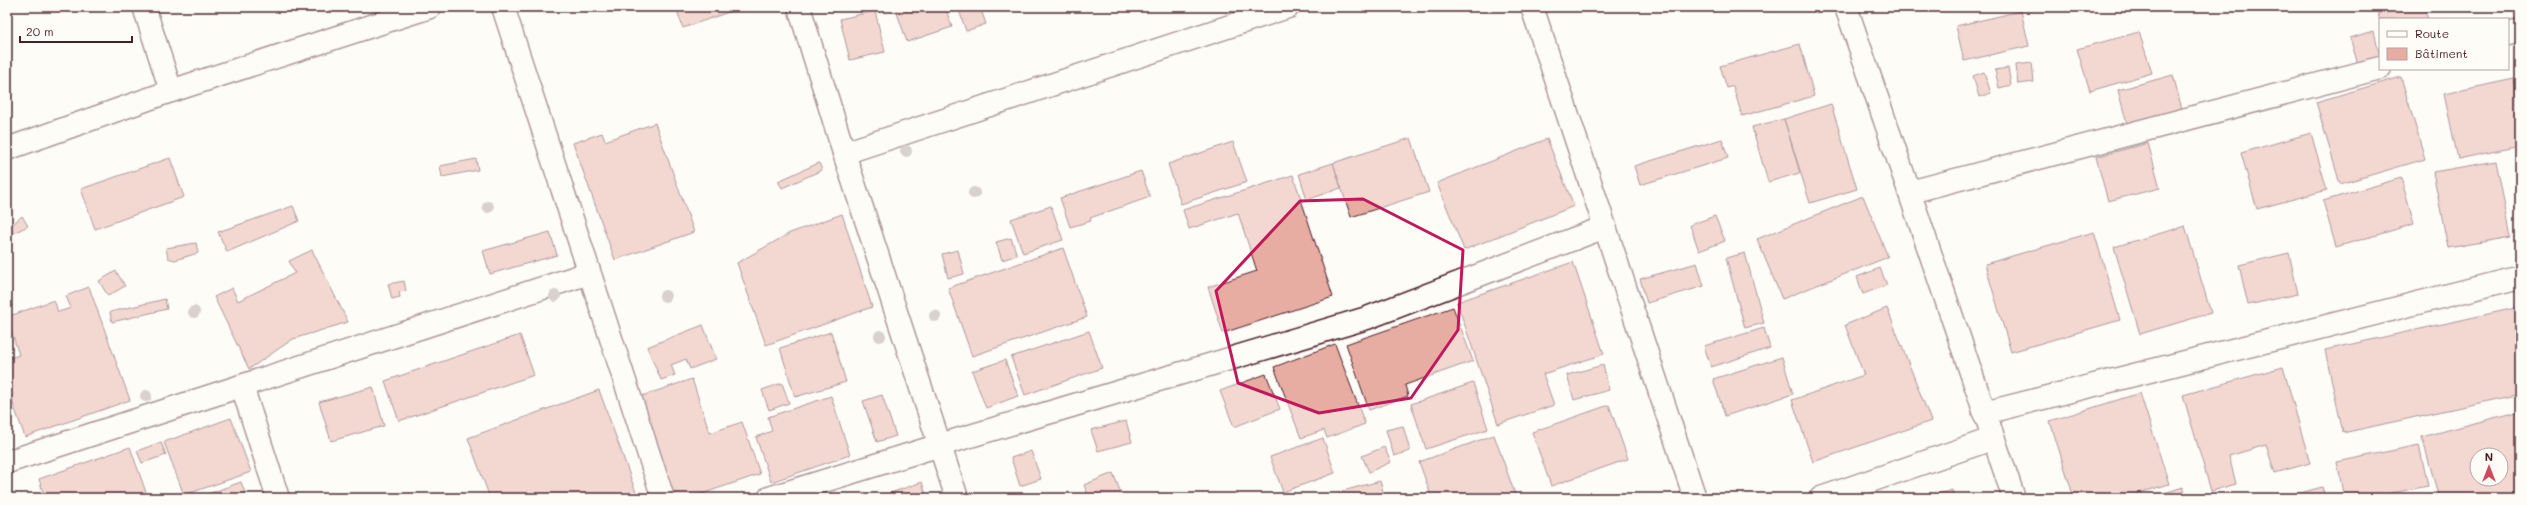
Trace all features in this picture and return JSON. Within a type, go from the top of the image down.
[{"type":"street","points":[[144,7],[171,91]]},
{"type":"street","points":[[7,148],[171,91],[430,7]]},
{"type":"street","points":[[503,7],[663,498]]},
{"type":"street","points":[[799,7],[844,153],[957,498]]},
{"type":"street","points":[[844,153],[1288,7]]},
{"type":"street","points":[[1532,7],[1695,498]]},
{"type":"street","points":[[1846,7],[1910,192],[1992,439],[2014,498]]},
{"type":"street","points":[[2509,34],[2520,31]]},
{"type":"street","points":[[1910,192],[2379,68]]},
{"type":"street","points":[[769,498],[940,445],[1367,318],[1605,227]]},
{"type":"street","points":[[7,462],[589,273]]},
{"type":"street","points":[[1984,412],[2520,276]]},
{"type":"street","points":[[242,386],[278,498]]},
{"type":"street","points":[[1821,498],[1992,439]]},
{"type":"highlighted area","points":[[1363,199],[1463,250],[1458,330],[1411,398],[1319,413],[1238,383],[1216,291],[1300,201]]},
{"type":"building","points":[[676,7],[743,7],[683,28]]},
{"type":"building","points":[[895,7],[945,7],[952,27],[907,42]]},
{"type":"building","points":[[958,7],[980,7],[986,24],[966,31]]},
{"type":"building","points":[[2376,7],[2424,7],[2428,18],[2379,18]]},
{"type":"building","points":[[875,11],[885,52],[850,60],[840,19]]},
{"type":"building","points":[[2021,11],[2029,46],[1964,61],[1956,26]]},
{"type":"building","points":[[2374,31],[2379,57],[2358,64],[2350,38]]},
{"type":"building","points":[[2139,32],[2152,73],[2090,91],[2077,49]]},
{"type":"building","points":[[1800,44],[1814,96],[1742,116],[1733,86],[1727,88],[1720,66]]},
{"type":"building","points":[[2032,63],[2034,82],[2018,84],[2016,65]]},
{"type":"building","points":[[2008,68],[2011,85],[1999,88],[1995,70]]},
{"type":"building","points":[[1984,72],[1991,93],[1979,97],[1973,76]]},
{"type":"building","points":[[2173,75],[2182,109],[2127,124],[2118,90]]},
{"type":"building","points":[[2401,77],[2425,159],[2340,184],[2316,102]]},
{"type":"building","points":[[2514,79],[2520,108],[2520,146],[2458,159],[2444,94]]},
{"type":"building","points":[[1831,104],[1857,189],[1810,203],[1784,119]]},
{"type":"building","points":[[1784,119],[1800,173],[1768,182],[1752,127]]},
{"type":"building","points":[[655,123],[694,232],[615,260],[573,143],[602,133],[605,141]]},
{"type":"building","points":[[2311,133],[2327,190],[2257,209],[2241,153]]},
{"type":"building","points":[[1411,138],[1429,192],[1351,217],[1333,163]]},
{"type":"building","points":[[1547,139],[1574,206],[1464,250],[1437,183]]},
{"type":"building","points":[[1722,139],[1728,158],[1640,185],[1634,166]]},
{"type":"building","points":[[1233,142],[1247,182],[1181,204],[1168,164]]},
{"type":"building","points":[[2148,143],[2160,188],[2108,201],[2096,157]]},
{"type":"building","points":[[170,158],[184,197],[95,229],[81,189]]},
{"type":"building","points":[[476,159],[478,170],[442,177],[440,166]]},
{"type":"building","points":[[2496,161],[2511,237],[2448,248],[2433,172]]},
{"type":"building","points":[[819,163],[822,170],[782,188],[778,181]]},
{"type":"building","points":[[1333,163],[1341,188],[1307,200],[1299,174]]},
{"type":"building","points":[[1141,171],[1150,197],[1090,218],[1091,221],[1070,227],[1060,198]]},
{"type":"building","points":[[1293,175],[1333,297],[1223,333],[1208,287],[1257,271],[1238,213],[1189,229],[1183,210]]},
{"type":"building","points":[[2401,178],[2414,224],[2336,247],[2323,201]]},
{"type":"building","points":[[1863,196],[1888,257],[1782,299],[1757,239]]},
{"type":"building","points":[[293,206],[299,221],[227,252],[218,232]]},
{"type":"building","points":[[1051,206],[1063,240],[1023,253],[1011,219]]},
{"type":"building","points":[[842,214],[872,307],[766,345],[737,263],[790,233]]},
{"type":"building","points":[[22,216],[28,226],[7,236],[7,225],[13,224]]},
{"type":"building","points":[[1715,216],[1725,241],[1699,251],[1690,225]]},
{"type":"building","points":[[2185,226],[2211,313],[2140,334],[2114,247]]},
{"type":"building","points":[[550,232],[557,255],[490,274],[483,251]]},
{"type":"building","points":[[2094,232],[2120,320],[2011,352],[1985,264]]},
{"type":"building","points":[[1011,238],[1017,255],[1002,260],[996,242]]},
{"type":"building","points":[[196,243],[198,253],[175,260],[168,258],[166,248]]},
{"type":"building","points":[[1063,248],[1087,317],[972,356],[948,288]]},
{"type":"building","points":[[312,250],[348,322],[293,339],[249,369],[214,297],[232,288],[238,301],[295,273],[289,261]]},
{"type":"building","points":[[958,250],[964,274],[948,278],[942,254]]},
{"type":"building","points":[[1745,253],[1764,323],[1745,328],[1726,258]]},
{"type":"building","points":[[2289,253],[2298,294],[2248,305],[2239,265]]},
{"type":"building","points":[[1573,262],[1604,354],[1543,374],[1554,405],[1498,424],[1457,302]]},
{"type":"building","points":[[1697,263],[1704,286],[1647,303],[1640,279]]},
{"type":"building","points":[[1880,268],[1887,285],[1863,294],[1857,277]]},
{"type":"building","points":[[116,271],[125,286],[108,296],[99,281]]},
{"type":"building","points":[[404,281],[406,291],[399,292],[400,297],[392,299],[388,284]]},
{"type":"building","points":[[89,287],[130,400],[25,437],[7,387],[7,359],[19,355],[7,317],[54,300],[58,312],[71,308],[66,296]]},
{"type":"building","points":[[165,299],[167,309],[112,322],[110,312]]},
{"type":"building","points":[[1453,307],[1473,361],[1405,385],[1408,396],[1369,410],[1346,344]]},
{"type":"building","points":[[2520,307],[2520,394],[2343,433],[2325,350]]},
{"type":"building","points":[[1887,308],[1931,421],[1813,462],[1792,400],[1864,375],[1845,325]]},
{"type":"building","points":[[703,325],[716,359],[690,369],[686,359],[671,365],[675,375],[661,380],[647,347]]},
{"type":"building","points":[[1764,328],[1770,348],[1711,367],[1704,346]]},
{"type":"building","points":[[1089,331],[1102,368],[1025,395],[1011,357]]},
{"type":"building","points":[[831,332],[846,382],[795,397],[780,348]]},
{"type":"building","points":[[520,335],[534,375],[399,421],[385,381]]},
{"type":"building","points":[[1335,344],[1365,424],[1327,438],[1324,430],[1301,438],[1274,367]]},
{"type":"building","points":[[1782,357],[1793,394],[1725,416],[1713,379]]},
{"type":"building","points":[[1005,360],[1018,396],[986,408],[972,371]]},
{"type":"building","points":[[1603,365],[1609,390],[1574,400],[1567,375]]},
{"type":"building","points":[[2283,367],[2310,463],[2275,473],[2266,445],[2229,456],[2236,484],[2211,491],[2183,395]]},
{"type":"building","points":[[1266,374],[1280,409],[1234,427],[1220,391]]},
{"type":"building","points":[[692,379],[710,433],[742,422],[760,474],[690,498],[674,498],[639,397]]},
{"type":"building","points":[[782,383],[789,403],[769,410],[762,390]]},
{"type":"building","points":[[1473,383],[1488,429],[1426,449],[1411,404]]},
{"type":"building","points":[[373,387],[384,426],[331,441],[319,402]]},
{"type":"building","points":[[599,390],[638,498],[490,498],[468,438]]},
{"type":"building","points":[[2140,393],[2169,484],[2123,498],[2074,498],[2050,421]]},
{"type":"building","points":[[882,395],[896,436],[877,442],[863,401]]},
{"type":"building","points":[[831,396],[850,455],[771,482],[756,437],[772,431],[768,417]]},
{"type":"building","points":[[1609,405],[1628,459],[1551,486],[1532,432]]},
{"type":"building","points":[[2520,411],[2520,498],[2439,498],[2422,437]]},
{"type":"building","points":[[231,418],[251,472],[184,495],[164,442]]},
{"type":"building","points":[[1126,421],[1132,442],[1098,451],[1091,430]]},
{"type":"building","points":[[1403,426],[1410,451],[1394,456],[1386,430]]},
{"type":"building","points":[[1494,435],[1516,497],[1432,498],[1419,462]]},
{"type":"building","points":[[1323,438],[1335,473],[1283,492],[1270,457]]},
{"type":"building","points":[[161,442],[166,455],[142,463],[137,451]]},
{"type":"building","points":[[2419,445],[2428,486],[2366,498],[2344,498],[2337,462]]},
{"type":"building","points":[[130,447],[148,498],[45,498],[39,479]]},
{"type":"building","points":[[1384,447],[1391,462],[1369,472],[1362,456]]},
{"type":"building","points":[[1031,451],[1041,479],[1020,486],[1011,458]]},
{"type":"building","points":[[1113,473],[1123,498],[1089,498],[1084,485]]},
{"type":"building","points":[[1380,481],[1385,498],[1341,498],[1339,492]]},
{"type":"building","points":[[241,482],[247,498],[197,498]]},
{"type":"building","points":[[922,482],[927,498],[876,498]]},
{"type":"building","points":[[2183,487],[2187,498],[2149,498]]},
{"type":"building","points":[[2322,487],[2326,498],[2282,498]]},
{"type":"building","points":[[1952,490],[1954,498],[1925,498]]}]
